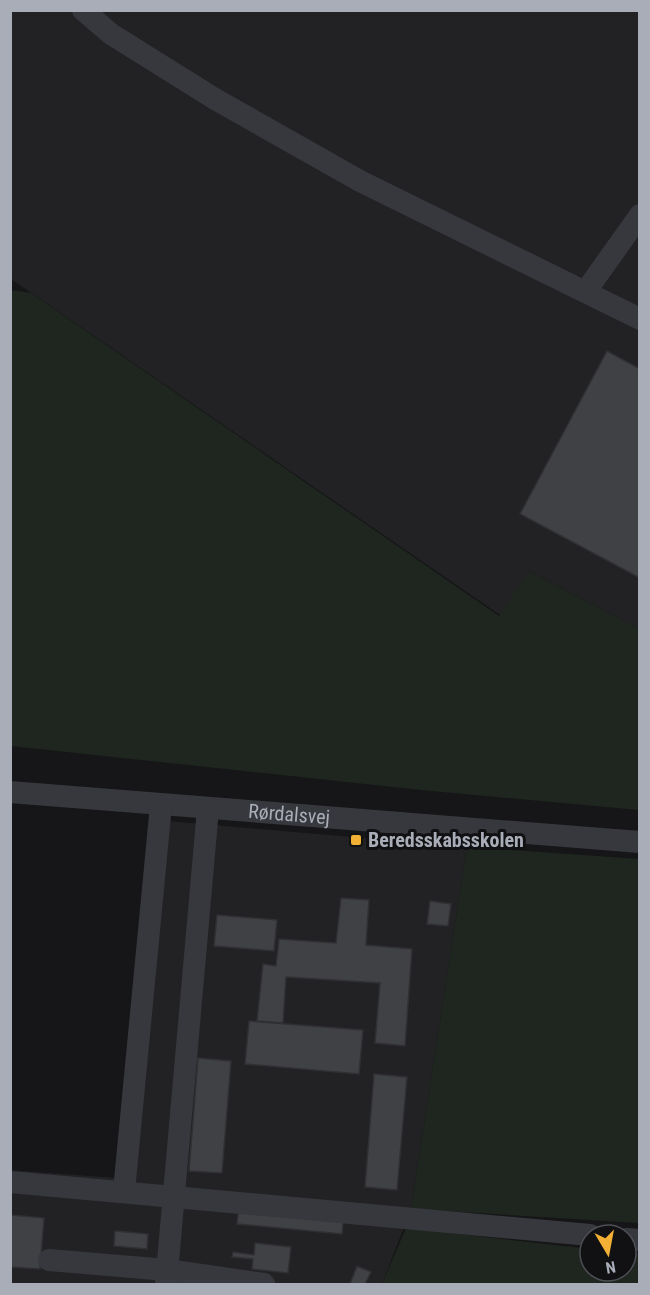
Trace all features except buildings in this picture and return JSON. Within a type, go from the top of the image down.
[{"type":"street","points":[[83,10],[111,34],[215,99],[360,181],[639,318]]},
{"type":"street","points":[[586,291],[639,214]]},
{"type":"street","name":"Rørdalsvej","points":[[10,792],[639,842]]},
{"type":"street","points":[[124,1191],[161,805]]},
{"type":"street","points":[[166,1277],[208,809]]},
{"type":"street","points":[[10,1182],[578,1234]]},
{"type":"street","points":[[49,1260],[166,1277],[256,1284]]},
{"type":"shaded area","points":[[11,11],[639,11],[639,629],[529,571],[506,619],[11,279]]},
{"type":"shaded area","points":[[11,290],[31,293],[499,616],[529,571],[639,629],[639,810],[421,790],[11,746]]},
{"type":"shaded area","points":[[156,820],[467,847],[411,1209],[382,1284],[11,1284],[10,1170],[117,1178]]},
{"type":"shaded area","points":[[467,847],[639,859],[639,1223],[411,1209]]},
{"type":"shaded area","points":[[406,1228],[578,1248],[578,1283],[638,1283],[639,1254],[639,1284],[382,1284]]},
{"type":"place","name":"Beredsskabsskolen","points":[[356,840]]}]
